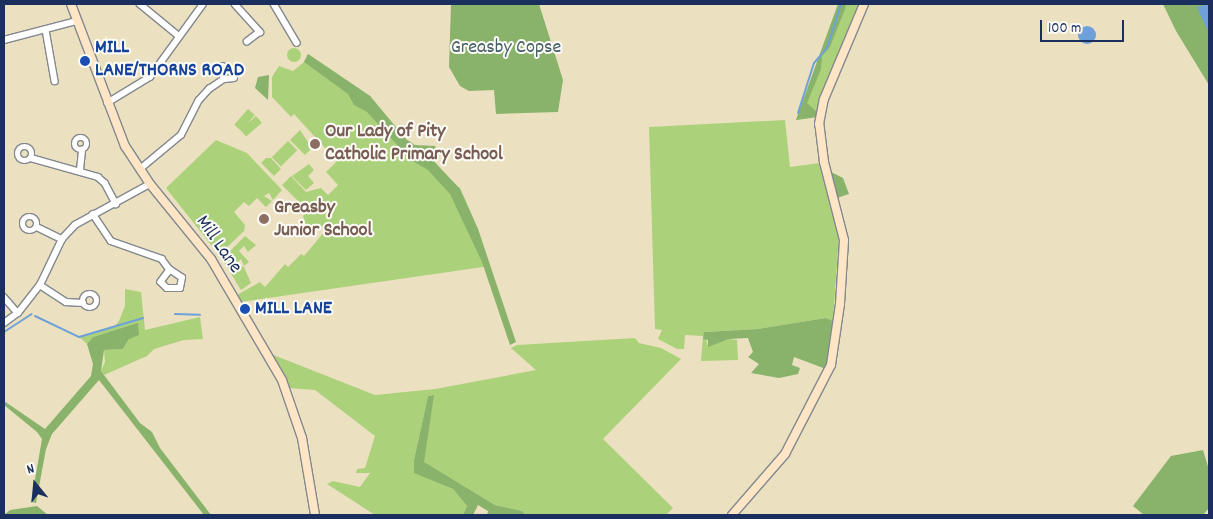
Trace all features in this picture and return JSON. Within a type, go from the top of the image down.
[{"type":"street","name":"Mill Lane","points":[[71,4],[107,102],[140,169],[211,259],[282,380],[302,438],[315,515]]},
{"type":"street","points":[[140,4],[179,36]]},
{"type":"street","points":[[107,102],[146,82],[203,4]]},
{"type":"street","points":[[235,4],[260,32],[247,42]]},
{"type":"street","points":[[274,4],[297,43]]},
{"type":"street","points":[[732,515],[785,454],[831,365],[840,304],[844,240],[824,162],[819,124],[824,99],[864,4]]},
{"type":"street","points":[[4,40],[77,21]]},
{"type":"street","points":[[46,30],[55,81]]},
{"type":"street","points":[[223,66],[224,79]]},
{"type":"street","points":[[140,169],[181,135],[199,100],[224,79],[234,78]]},
{"type":"street","points":[[80,170],[82,150]]},
{"type":"street","points":[[31,158],[80,170],[105,183],[116,204]]},
{"type":"street","points":[[4,323],[18,313],[40,285],[62,239],[75,225],[150,184]]},
{"type":"street","points":[[93,214],[111,241],[157,256],[170,270]]},
{"type":"street","points":[[36,227],[62,239]]},
{"type":"street","points":[[40,285],[66,302],[83,303]]},
{"type":"street","points":[[4,297],[18,313]]},
{"type":"green space","name":"Greasby Copse","points":[[451,4],[539,4],[563,80],[558,112],[496,114],[494,90],[469,91],[460,86],[449,67]]},
{"type":"green space","points":[[838,4],[861,4],[822,96],[817,117],[796,120]]},
{"type":"green space","points":[[838,4],[846,4],[845,9],[830,47],[822,56],[821,69],[807,103],[817,112],[817,117],[796,120]]},
{"type":"green space","points":[[1163,4],[1209,4],[1209,85],[1176,31]]},
{"type":"green space","points":[[291,48],[297,48],[301,55],[297,62],[291,62],[287,58],[287,52]]},
{"type":"green space","points":[[308,54],[370,96],[417,153],[460,188],[478,229],[490,266],[241,302],[237,295],[260,282],[265,287],[285,264],[288,267],[301,254],[304,256],[325,231],[319,224],[312,231],[306,225],[303,216],[308,211],[282,185],[291,176],[306,192],[321,188],[328,195],[338,185],[326,172],[337,161],[294,114],[291,117],[272,97],[272,77],[279,66],[293,71],[304,62]]},
{"type":"green space","points":[[308,54],[370,96],[406,139],[415,145],[435,146],[437,150],[429,156],[460,189],[478,229],[516,342],[510,345],[482,262],[450,194],[428,170],[411,160],[367,112],[354,105],[348,94],[304,62]]},
{"type":"green space","points":[[269,75],[268,100],[255,88],[258,77]]},
{"type":"green space","points":[[248,109],[255,115],[241,131],[234,125]]},
{"type":"green space","points":[[256,116],[262,123],[246,137],[240,130]]},
{"type":"green space","points":[[785,120],[790,167],[820,163],[839,237],[833,321],[826,318],[758,329],[704,332],[708,346],[729,339],[737,340],[738,360],[701,361],[703,336],[685,335],[684,349],[677,349],[658,339],[662,330],[655,329],[649,127]]},
{"type":"green space","points":[[300,130],[312,148],[305,155],[290,140]]},
{"type":"green space","points":[[216,140],[247,153],[282,190],[273,200],[269,193],[264,196],[272,201],[266,207],[257,198],[249,206],[244,202],[234,212],[245,225],[244,231],[219,255],[166,188]]},
{"type":"green space","points":[[288,141],[297,150],[281,166],[272,157]]},
{"type":"green space","points":[[266,158],[271,158],[281,169],[274,176],[261,163]]},
{"type":"green space","points":[[309,164],[314,170],[308,176],[314,183],[306,190],[292,176]]},
{"type":"green space","points":[[829,171],[843,178],[849,194],[837,198]]},
{"type":"green space","points":[[245,236],[256,245],[248,252],[244,246],[239,251],[249,262],[244,266],[241,259],[237,263],[244,267],[251,283],[241,290],[222,259]]},
{"type":"green space","points":[[125,289],[141,292],[145,330],[200,317],[203,339],[184,340],[154,349],[147,356],[104,375],[101,371],[105,362],[104,350],[123,349],[138,324],[93,337],[87,344],[79,337],[114,327],[119,321],[125,306]]},
{"type":"green space","points":[[826,318],[833,321],[826,369],[794,357],[792,365],[800,368],[798,374],[779,378],[751,373],[759,364],[748,357],[753,352],[748,338],[729,339],[708,347],[708,340],[703,339],[704,332],[758,329]]},
{"type":"green space","points":[[138,323],[139,335],[129,339],[123,349],[104,350],[101,371],[140,423],[152,432],[160,448],[211,515],[204,515],[99,380],[52,434],[46,449],[36,503],[31,502],[42,439],[37,432],[4,405],[4,401],[45,429],[91,376],[93,364],[87,344],[93,337]]},
{"type":"green space","points":[[635,338],[639,343],[661,348],[681,359],[603,439],[673,508],[666,515],[526,515],[522,511],[495,505],[423,462],[433,395],[428,396],[414,460],[414,472],[453,489],[467,506],[463,515],[375,515],[327,484],[333,481],[360,487],[370,473],[356,473],[357,469],[365,468],[375,436],[315,390],[289,388],[271,354],[375,395],[435,389],[536,370],[511,348],[517,345]]},
{"type":"green space","points":[[434,395],[424,462],[495,505],[522,511],[526,515],[487,515],[488,511],[478,505],[473,515],[463,515],[467,506],[453,489],[414,473],[414,460],[428,396]]},
{"type":"green space","points":[[1203,450],[1209,470],[1209,508],[1203,515],[1144,515],[1133,506],[1171,456]]},
{"type":"green space","points":[[37,506],[48,515],[4,515],[10,510]]},
{"type":"water","points":[[1209,4],[1209,34],[1197,7]]},
{"type":"water","points":[[1087,26],[1093,29],[1096,35],[1093,41],[1087,44],[1081,41],[1078,35],[1081,29]]},
{"type":"waterway","points":[[798,113],[814,63],[827,48],[841,4]]},
{"type":"waterway","points":[[4,332],[32,314]]},
{"type":"waterway","points":[[175,314],[200,315]]},
{"type":"waterway","points":[[35,316],[79,337],[143,318]]},
{"type":"place","name":"MILL LANE/THORNS ROAD","points":[[85,61]]},
{"type":"place","name":"Our Lady of Pity Catholic Primary School","points":[[315,144]]},
{"type":"place","name":"Greasby Junior School","points":[[264,219]]},
{"type":"place","name":"MILL LANE","points":[[245,309]]}]
